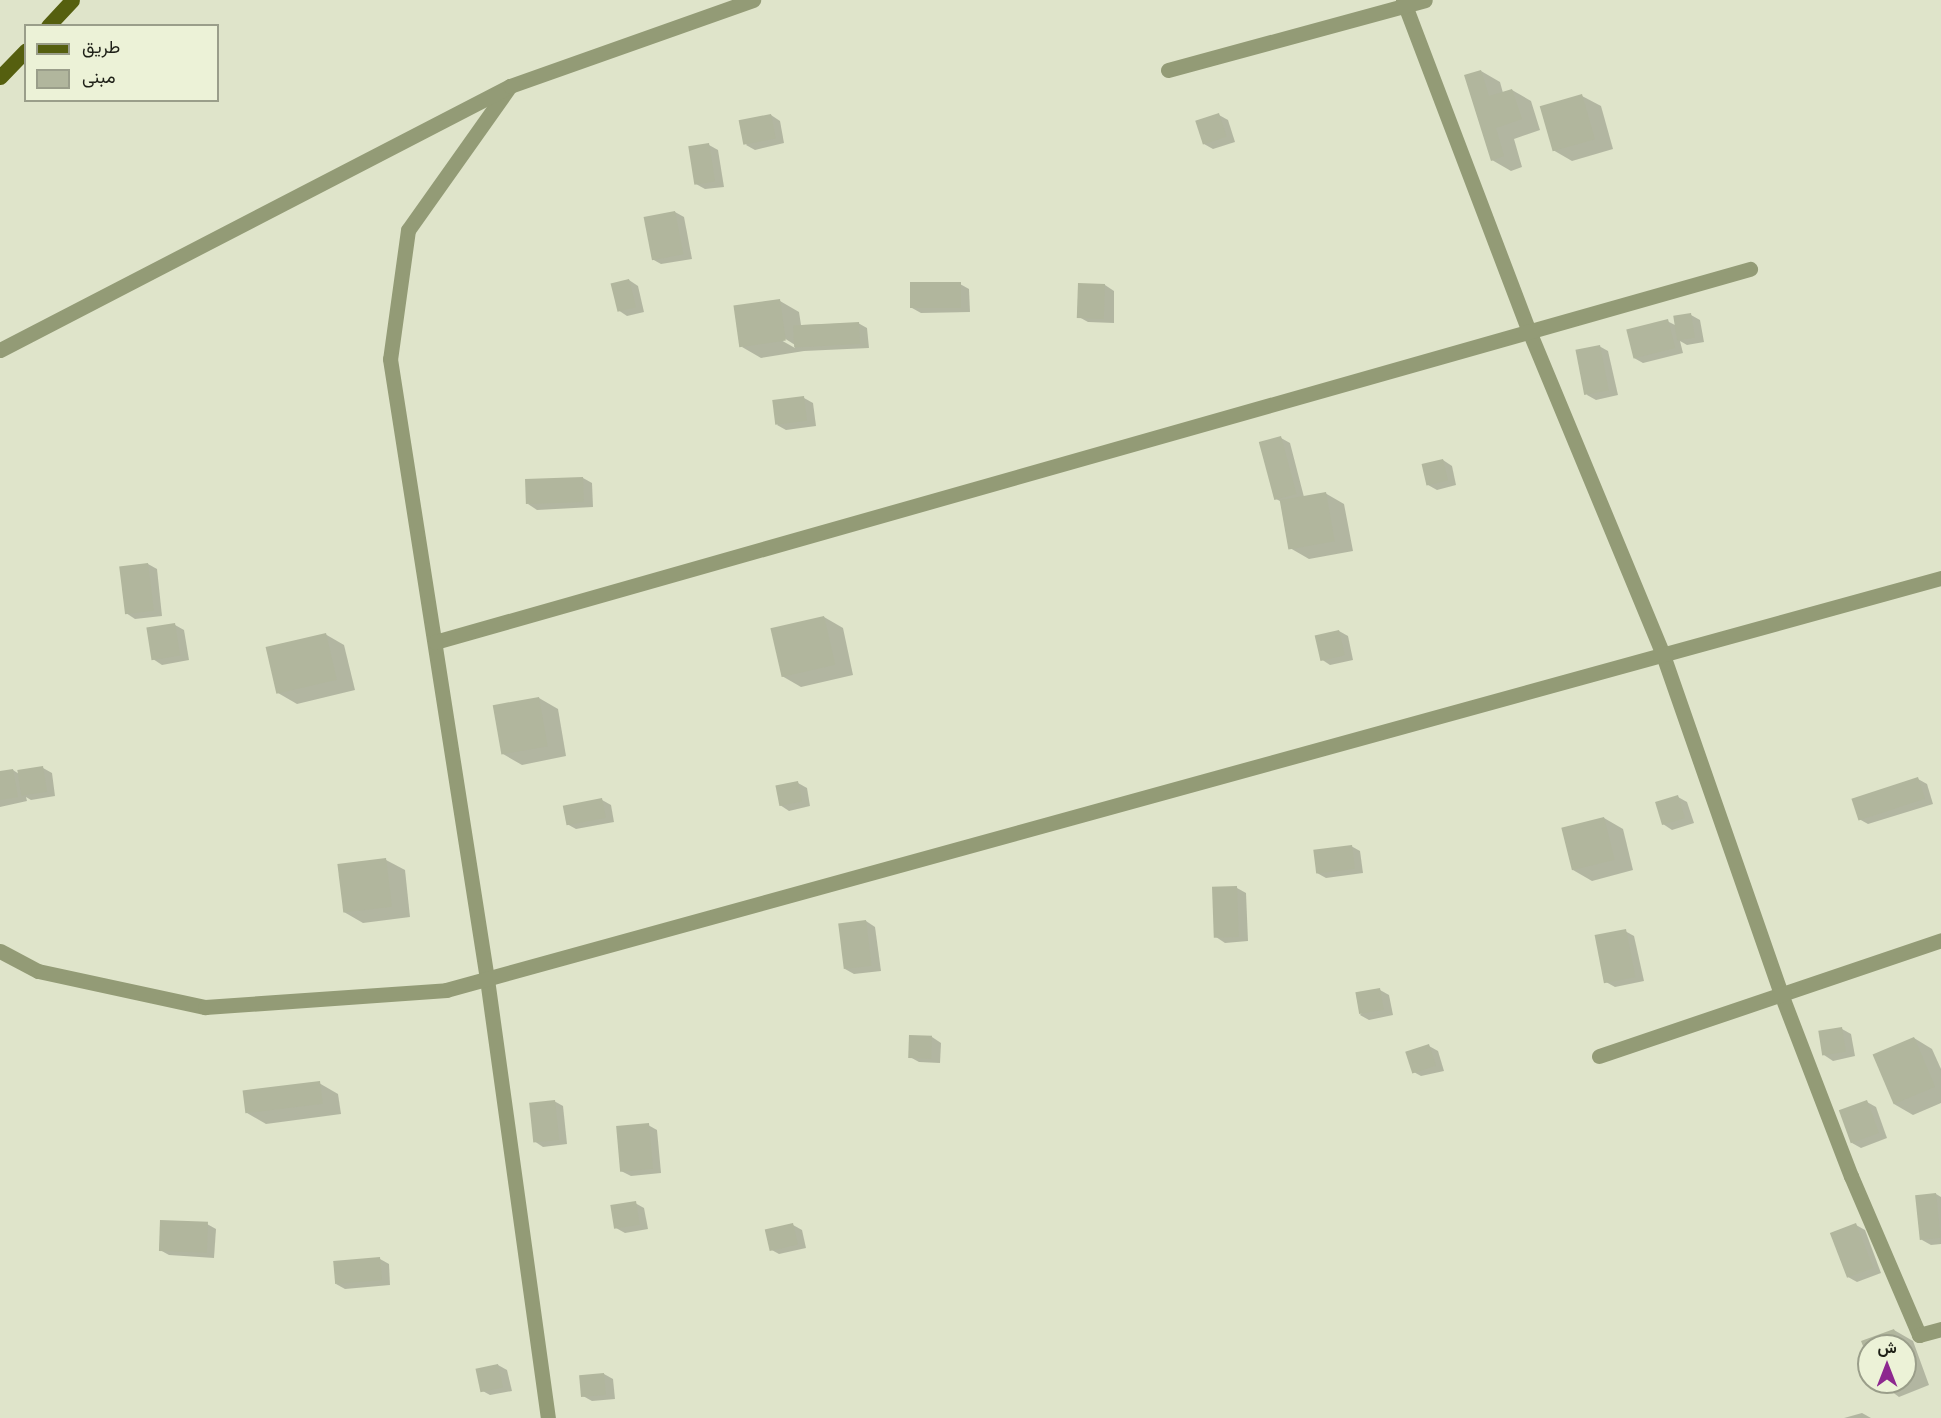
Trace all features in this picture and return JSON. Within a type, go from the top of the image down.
[{"type":"main road","points":[[50,24],[72,0]]},
{"type":"main road","points":[[0,77],[24,52]]},
{"type":"street","points":[[0,350],[510,86],[753,0]]},
{"type":"street","points":[[1168,70],[1404,3],[1425,0]]},
{"type":"street","points":[[1404,3],[1529,331],[1663,655],[1781,994],[1851,1176],[1919,1335],[1941,1329]]},
{"type":"street","points":[[510,86],[408,230],[390,359],[486,979],[548,1418]]},
{"type":"street","points":[[435,642],[1750,269]]},
{"type":"street","points":[[0,951],[38,971],[205,1006],[446,990],[1941,578]]},
{"type":"street","points":[[1599,1056],[1941,940]]},
{"type":"building","points":[[1481,70],[1489,96],[1512,89],[1522,119],[1496,128],[1504,156],[1491,161],[1464,75]]},
{"type":"building","points":[[1582,94],[1595,139],[1553,151],[1540,106]]},
{"type":"building","points":[[1219,113],[1227,137],[1203,145],[1195,121]]},
{"type":"building","points":[[771,114],[776,139],[743,145],[739,120]]},
{"type":"building","points":[[709,143],[715,182],[694,185],[688,146]]},
{"type":"building","points":[[675,211],[683,254],[652,260],[644,217]]},
{"type":"building","points":[[629,279],[636,307],[618,312],[611,284]]},
{"type":"building","points":[[910,282],[961,282],[961,308],[910,308]]},
{"type":"building","points":[[1078,283],[1105,284],[1104,319],[1077,318]]},
{"type":"building","points":[[780,299],[786,341],[739,347],[733,306]]},
{"type":"building","points":[[1691,313],[1695,338],[1677,341],[1673,316]]},
{"type":"building","points":[[1668,319],[1675,348],[1634,359],[1626,329]]},
{"type":"building","points":[[859,322],[860,344],[794,347],[793,325]]},
{"type":"building","points":[[1600,345],[1609,390],[1584,395],[1575,350]]},
{"type":"building","points":[[804,396],[807,421],[775,425],[772,400]]},
{"type":"building","points":[[1281,436],[1297,494],[1274,500],[1259,442]]},
{"type":"building","points":[[1443,459],[1448,480],[1427,485],[1422,464]]},
{"type":"building","points":[[583,477],[584,502],[526,504],[525,479]]},
{"type":"building","points":[[1326,492],[1335,541],[1288,549],[1280,500]]},
{"type":"building","points":[[148,563],[154,611],[125,614],[119,567]]},
{"type":"building","points":[[824,616],[835,665],[782,677],[770,628]]},
{"type":"building","points":[[175,623],[180,656],[152,660],[146,628]]},
{"type":"building","points":[[1339,630],[1345,655],[1320,661],[1315,636]]},
{"type":"building","points":[[326,633],[337,680],[276,694],[266,647]]},
{"type":"building","points":[[539,697],[548,746],[501,754],[493,705]]},
{"type":"building","points":[[43,766],[47,792],[21,796],[17,770]]},
{"type":"building","points":[[13,769],[18,797],[0,800],[0,771]]},
{"type":"building","points":[[1918,777],[1925,799],[1859,821],[1851,799]]},
{"type":"building","points":[[798,781],[802,802],[779,806],[775,785]]},
{"type":"building","points":[[1678,795],[1685,818],[1662,825],[1655,802]]},
{"type":"building","points":[[602,798],[606,818],[567,825],[563,806]]},
{"type":"building","points":[[1604,817],[1615,860],[1572,870],[1561,828]]},
{"type":"building","points":[[1352,845],[1355,869],[1316,874],[1313,850]]},
{"type":"building","points":[[386,858],[392,907],[343,913],[337,864]]},
{"type":"building","points":[[1237,886],[1239,937],[1214,938],[1212,887]]},
{"type":"building","points":[[866,920],[872,966],[844,969],[838,923]]},
{"type":"building","points":[[1626,929],[1635,977],[1604,983],[1595,935]]},
{"type":"building","points":[[1380,988],[1384,1010],[1359,1014],[1355,992]]},
{"type":"building","points":[[1842,1027],[1846,1052],[1822,1055],[1818,1031]]},
{"type":"building","points":[[909,1035],[932,1036],[931,1059],[908,1058]]},
{"type":"building","points":[[1914,1037],[1935,1087],[1894,1104],[1873,1055]]},
{"type":"building","points":[[1429,1044],[1436,1066],[1412,1074],[1405,1052]]},
{"type":"building","points":[[320,1081],[323,1104],[245,1113],[243,1091]]},
{"type":"building","points":[[555,1100],[559,1140],[533,1142],[529,1103]]},
{"type":"building","points":[[1867,1100],[1879,1133],[1851,1143],[1839,1110]]},
{"type":"building","points":[[649,1123],[653,1169],[620,1172],[616,1126]]},
{"type":"building","points":[[1936,1193],[1941,1238],[1920,1240],[1915,1195]]},
{"type":"building","points":[[636,1201],[640,1225],[614,1229],[610,1205]]},
{"type":"building","points":[[160,1220],[208,1222],[207,1253],[159,1251]]},
{"type":"building","points":[[793,1223],[798,1244],[770,1251],[765,1230]]},
{"type":"building","points":[[1856,1223],[1873,1268],[1847,1278],[1830,1233]]},
{"type":"building","points":[[380,1257],[382,1280],[335,1284],[333,1261]]},
{"type":"building","points":[[1894,1329],[1896,1334],[1880,1334]]},
{"type":"building","points":[[498,1364],[503,1387],[480,1392],[476,1369]]},
{"type":"building","points":[[604,1373],[606,1395],[581,1397],[579,1375]]}]
